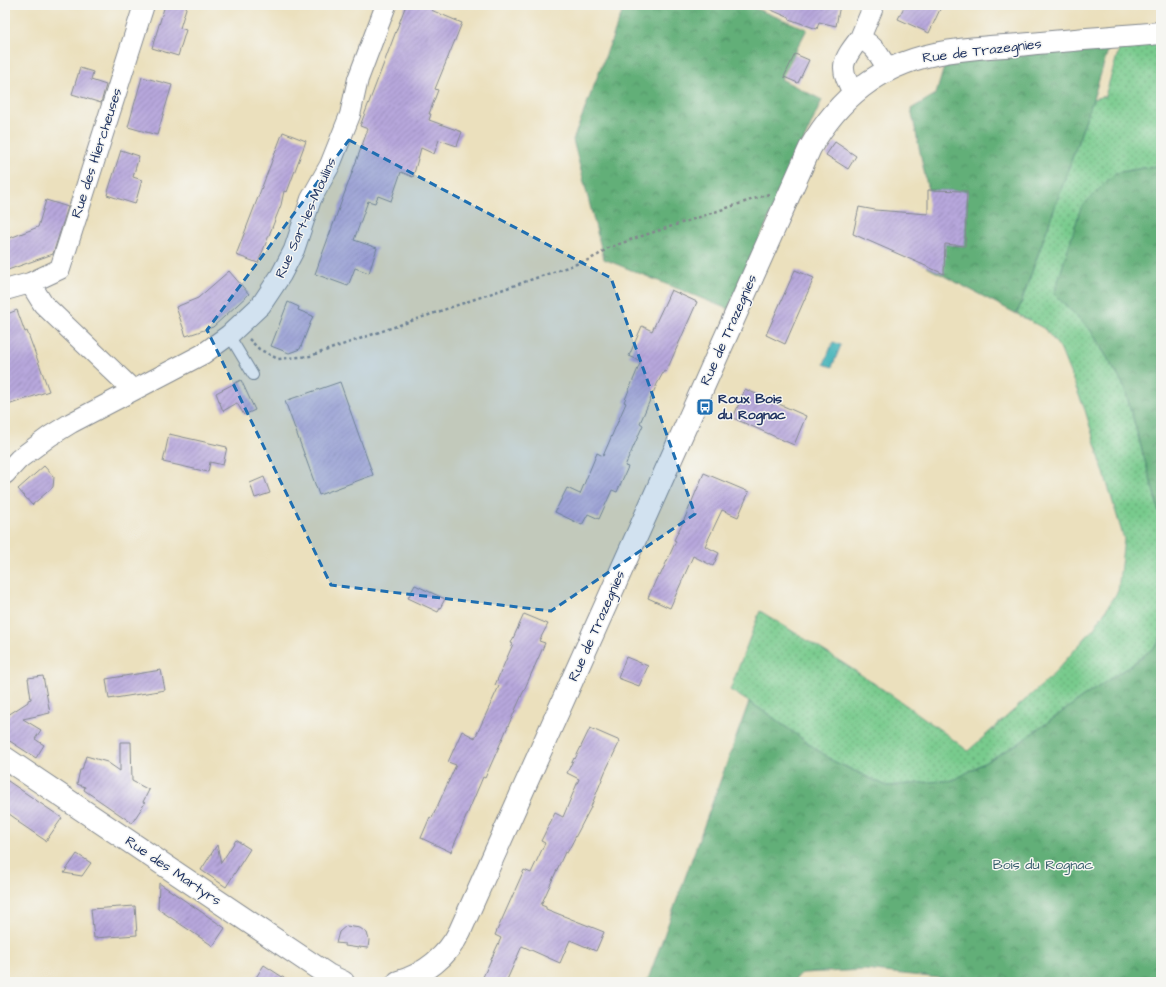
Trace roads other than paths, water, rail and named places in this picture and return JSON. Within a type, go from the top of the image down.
[{"type":"main road","name":"Rue de Trazegnies","points":[[398,982],[427,968],[448,949],[460,931],[810,148],[818,135],[842,105],[854,93],[874,78],[888,70],[915,59],[946,52],[1161,33]]},
{"type":"main road","name":"Rue des Martyrs","points":[[5,758],[328,975],[343,982]]},
{"type":"street","name":"Rue des Hiercheuses","points":[[5,290],[30,283],[60,269],[144,5]]},
{"type":"street","name":"Rue Sart-les-Moulins","points":[[5,474],[19,459],[70,423],[203,354],[233,332],[261,305],[273,290],[294,250],[312,199],[330,165],[350,116],[358,79],[386,5]]},
{"type":"street","points":[[854,93],[844,75],[844,66],[849,52],[860,38],[874,5]]},
{"type":"street","points":[[860,38],[871,44],[888,70]]},
{"type":"street","points":[[30,283],[44,304],[133,390]]},
{"type":"lane","points":[[233,332],[253,375]]},
{"type":"water","points":[[833,342],[841,345],[832,367],[824,364]]},
{"type":"place","name":"Roux Bois du Rognac","points":[[705,407]]},
{"type":"park label","name":"Bois du Rognac","points":[[1043,865]]}]
